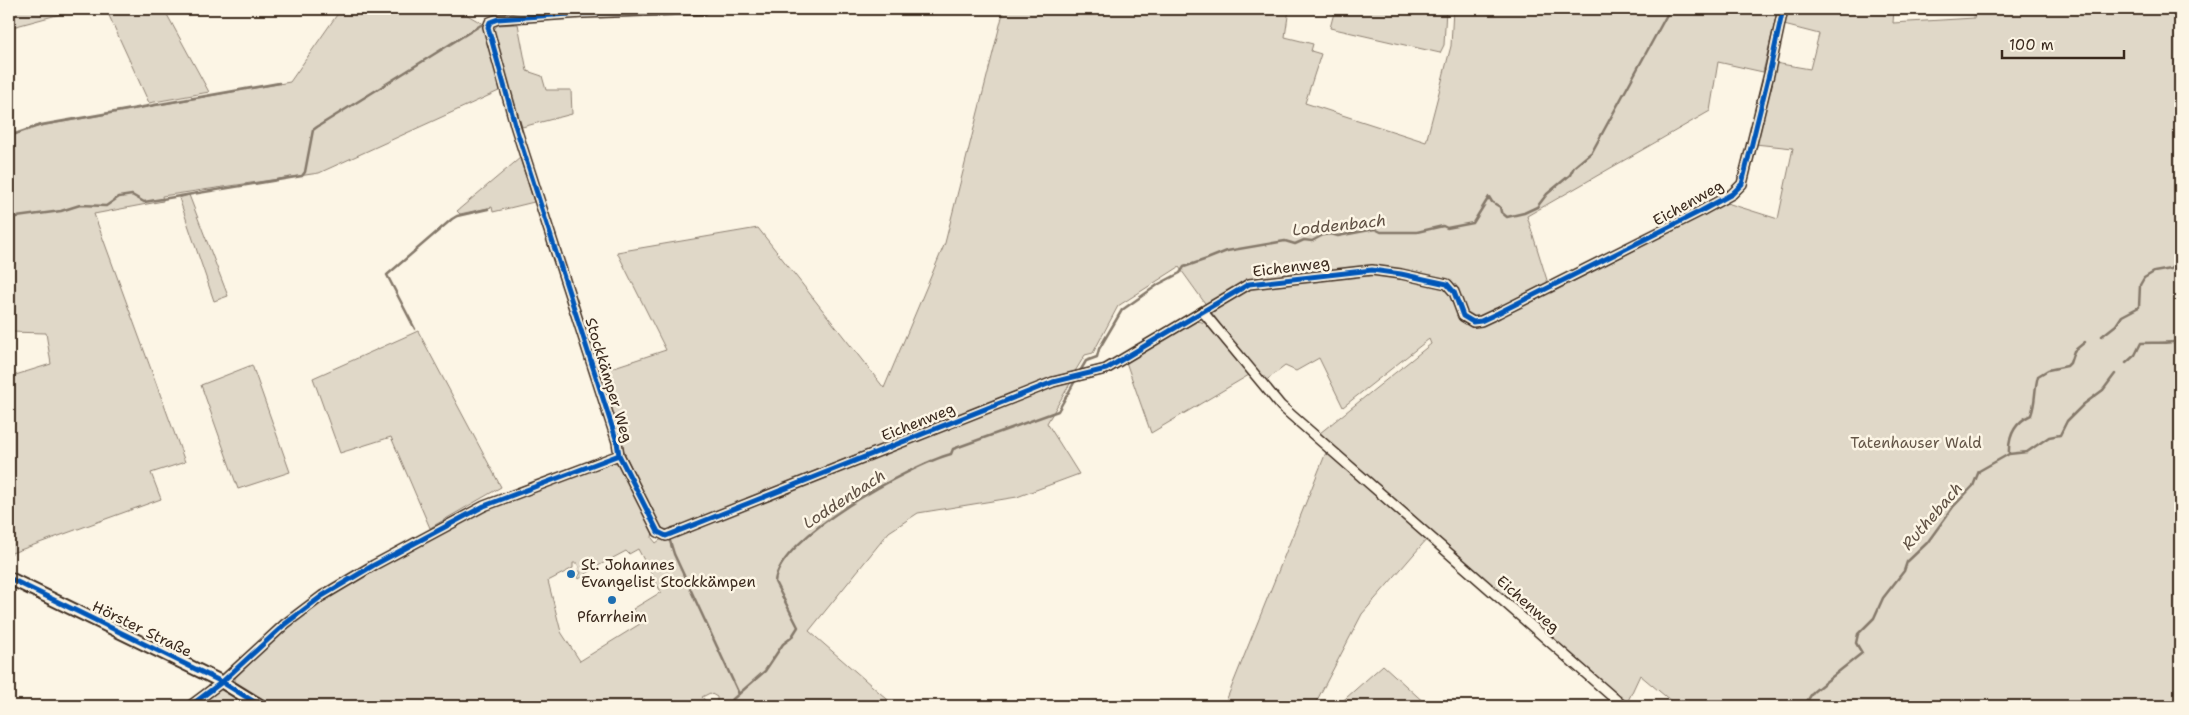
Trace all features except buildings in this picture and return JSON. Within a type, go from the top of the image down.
[{"type":"street","points":[[584,11],[704,9]]},
{"type":"street","name":"Eichenweg","points":[[619,455],[661,535],[671,536],[1053,382],[1106,369],[1249,284],[1372,270],[1401,274],[1447,284],[1454,292],[1463,316],[1473,322],[1481,321],[1701,211],[1732,194],[1742,184],[1783,9]]},
{"type":"street","name":"Stockkämper Weg","points":[[190,706],[222,682],[285,624],[322,596],[382,560],[484,506],[619,455],[617,442],[516,128],[488,32],[490,22],[494,20],[584,11]]},
{"type":"street","name":"Eichenweg","points":[[1203,312],[1280,406],[1623,706]]},
{"type":"street","name":"Hörster Straße","points":[[9,578],[222,682],[261,706]]},
{"type":"green space","points":[[9,9],[79,9],[9,28]]},
{"type":"green space","points":[[106,9],[164,9],[209,92],[149,103]]},
{"type":"green space","points":[[341,9],[421,9],[464,13],[483,24],[501,90],[319,173],[162,196],[163,201],[94,214],[185,462],[151,473],[161,499],[9,554],[9,377],[51,364],[46,333],[9,332],[9,138],[26,130],[41,126],[290,82]]},
{"type":"green space","name":"Tatenhauser Wald","points":[[1004,9],[1289,9],[1285,37],[1313,44],[1311,51],[1321,54],[1305,103],[1426,142],[1451,46],[1453,9],[1778,9],[1763,72],[1718,62],[1710,111],[1527,216],[1551,293],[1727,203],[1778,219],[1793,148],[1755,144],[1775,63],[1810,69],[1819,34],[1784,25],[1787,9],[1894,9],[1893,23],[1974,18],[1975,9],[2180,9],[2180,706],[1677,706],[1640,675],[1627,703],[1320,433],[1431,344],[1429,339],[1343,407],[1319,358],[1296,371],[1285,366],[1264,382],[1179,267],[1118,306],[1093,353],[1085,355],[1074,373],[1045,381],[859,457],[857,454],[746,498],[747,502],[670,530],[664,529],[659,525],[625,454],[599,372],[666,350],[617,252],[758,228],[884,388],[945,243]]},
{"type":"green space","points":[[1335,9],[1446,9],[1444,45],[1440,53],[1330,28]]},
{"type":"green space","points":[[518,24],[527,71],[542,76],[546,90],[571,90],[572,114],[522,127],[492,33],[497,25]]},
{"type":"green space","points":[[520,158],[534,202],[493,212],[492,207],[460,214],[457,211]]},
{"type":"green space","points":[[189,195],[228,296],[214,301],[179,198]]},
{"type":"green space","points":[[1195,320],[1205,323],[1249,375],[1151,433],[1126,362]]},
{"type":"green space","points":[[418,331],[501,487],[430,528],[391,437],[340,453],[313,378]]},
{"type":"green space","points":[[252,365],[290,472],[238,489],[201,385]]},
{"type":"green space","points":[[1071,382],[1047,423],[1079,474],[1017,497],[918,513],[889,532],[809,631],[895,706],[715,706],[717,697],[710,693],[702,697],[710,706],[271,706],[235,682],[235,678],[287,628],[325,598],[482,511],[611,462],[617,463],[623,468],[653,531],[652,538],[656,543],[1054,386]],"holes":[[[638,549],[661,592],[633,609],[643,622],[580,661],[561,632],[548,581],[573,568],[573,563],[577,563],[579,567],[578,569],[581,573],[578,577],[579,579],[596,567],[626,551],[629,554]]]},
{"type":"green space","points":[[1327,450],[1427,539],[1362,614],[1314,706],[1224,706]]},
{"type":"green space","points":[[1383,665],[1428,706],[1337,706]]},
{"type":"green space","points":[[222,688],[251,706],[199,706]]},
{"type":"waterway","name":"Loddenbach","points":[[1079,373],[1086,361],[1097,357],[1099,349],[1122,310],[1159,284],[1180,273],[1184,267],[1227,251],[1285,241],[1295,244],[1304,240],[1312,241],[1323,235],[1331,234],[1338,236],[1375,229],[1381,232],[1417,232],[1443,226],[1447,228],[1473,223],[1489,197],[1507,217],[1524,213],[1537,207],[1547,194],[1570,175],[1574,167],[1592,152],[1670,9]]},
{"type":"waterway","points":[[9,218],[61,211],[80,205],[106,206],[119,197],[132,195],[144,202],[302,176],[305,172],[313,130],[481,25]]},
{"type":"waterway","points":[[9,136],[41,125],[279,83]]},
{"type":"waterway","points":[[415,329],[387,275],[452,219],[457,216],[488,209]]},
{"type":"waterway","points":[[2102,336],[2116,325],[2122,316],[2139,307],[2140,285],[2144,278],[2154,272],[2171,269],[2180,263]]},
{"type":"waterway","name":"Ruthebach","points":[[2126,363],[2135,355],[2141,343],[2180,341]]},
{"type":"waterway","points":[[2009,454],[2013,431],[2020,422],[2031,415],[2038,376],[2048,370],[2067,366],[2074,351],[2085,342]]},
{"type":"waterway","name":"Ruthebach","points":[[1804,706],[1813,692],[1862,653],[1856,643],[1858,634],[1874,618],[1883,598],[1904,571],[1907,562],[1927,543],[1953,507],[1973,486],[1979,471],[2009,454],[2027,452],[2049,437],[2060,435],[2067,421],[2084,404],[2103,390],[2115,374]]},
{"type":"waterway","name":"Loddenbach","points":[[725,706],[765,671],[783,644],[791,638],[798,627],[775,582],[782,564],[798,545],[821,525],[849,505],[907,472],[951,454],[953,449],[1058,411],[1075,381]]},
{"type":"waterway","points":[[672,528],[678,527]]},
{"type":"waterway","points":[[670,541],[674,554],[739,694]]},
{"type":"waterway","points":[[263,701],[271,706]]},
{"type":"cycle path","points":[[704,9],[583,13],[498,19],[490,22],[488,27],[516,128],[617,442],[619,455],[658,532],[666,536],[1053,382],[1106,369],[1249,284],[1372,270],[1447,284],[1454,292],[1463,316],[1473,322],[1481,321],[1498,313],[1701,211],[1732,194],[1742,184],[1783,9]]},
{"type":"cycle path","points":[[190,706],[222,682],[285,624],[322,596],[374,565],[484,506],[619,455]]},
{"type":"cycle path","points":[[9,578],[222,682],[261,706]]},
{"type":"place","name":"St. Johannes Evangelist Stockkämpen","points":[[571,574]]},
{"type":"place","name":"Pfarrheim","points":[[612,600]]}]
